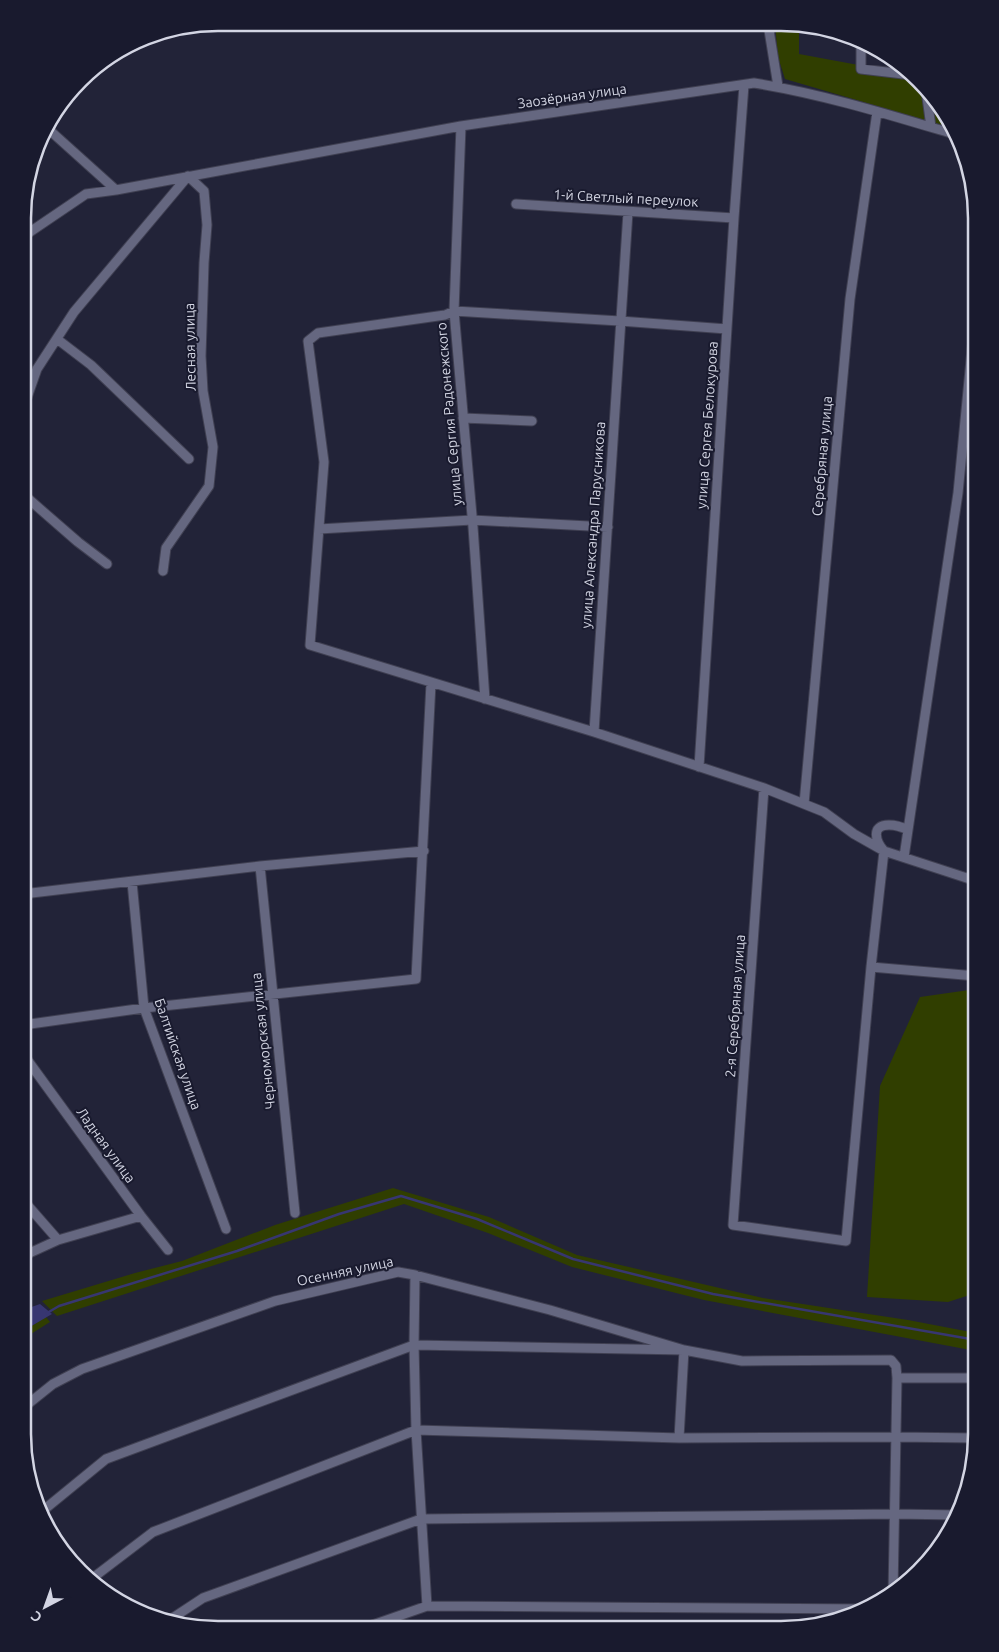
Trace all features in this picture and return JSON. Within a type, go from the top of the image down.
[{"type":"street","points":[[769,31],[778,86]]},
{"type":"street","points":[[861,50],[861,69],[898,73]]},
{"type":"street","name":"Заозёрная улица","points":[[31,231],[86,194],[461,126],[754,82],[778,86],[946,132]]},
{"type":"street","name":"улица Сергея Белокурова","points":[[699,767],[744,85]]},
{"type":"street","points":[[927,103],[930,127]]},
{"type":"street","name":"Серебряная улица","points":[[804,804],[850,299],[877,112]]},
{"type":"street","name":"улица Сергия Радонежского","points":[[461,126],[454,311],[485,700]]},
{"type":"street","points":[[52,133],[116,190]]},
{"type":"street","points":[[31,386],[37,369],[74,312],[188,176]]},
{"type":"street","name":"Лесная улица","points":[[162,571],[166,548],[209,486],[213,447],[203,391],[201,356],[207,225],[204,191],[188,176]]},
{"type":"street","name":"1-й Светлый переулок","points":[[516,204],[734,218]]},
{"type":"street","points":[[620,321],[628,212]]},
{"type":"street","points":[[727,329],[454,311],[445,315],[318,333],[308,341],[324,462],[310,645],[594,732],[764,788],[824,812],[854,834],[884,851],[968,878]]},
{"type":"street","name":"улица Александра Парусникова","points":[[594,732],[620,321]]},
{"type":"street","points":[[57,339],[91,365],[189,459]]},
{"type":"street","points":[[904,857],[958,493],[968,390]]},
{"type":"street","points":[[463,418],[532,421]]},
{"type":"street","points":[[31,501],[78,542],[107,564]]},
{"type":"street","points":[[319,529],[472,520],[608,527]]},
{"type":"street","points":[[31,1024],[144,1008],[416,979],[424,851],[431,683]]},
{"type":"street","name":"2-я Серебряная улица","points":[[764,788],[733,1225],[846,1241],[871,967]]},
{"type":"street","points":[[908,830],[889,825],[882,826],[877,832],[876,840],[884,851],[871,967],[968,975]]},
{"type":"street","points":[[31,893],[260,866],[424,851]]},
{"type":"street","name":"Черноморская улица","points":[[260,866],[295,1213]]},
{"type":"street","name":"Балтийская улица","points":[[132,882],[144,1008],[226,1229]]},
{"type":"street","name":"Ладная улица","points":[[31,1065],[140,1216],[168,1250]]},
{"type":"street","points":[[31,1209],[58,1240]]},
{"type":"street","points":[[31,1252],[58,1240],[140,1216]]},
{"type":"street","name":"Осенняя улица","points":[[31,1401],[53,1384],[82,1369],[276,1301],[398,1272],[550,1310],[684,1350]]},
{"type":"street","points":[[415,1275],[416,1430],[427,1606]]},
{"type":"street","points":[[47,1507],[106,1459],[414,1345],[684,1350],[742,1361],[891,1360],[896,1366],[893,1583]]},
{"type":"street","points":[[679,1438],[684,1350]]},
{"type":"street","points":[[896,1378],[968,1378]]},
{"type":"street","points":[[96,1575],[153,1532],[416,1430],[679,1438],[968,1438]]},
{"type":"street","points":[[176,1616],[203,1598],[421,1519],[949,1515]]},
{"type":"street","points":[[384,1621],[427,1606],[846,1609]]},
{"type":"green space","points":[[776,31],[799,32],[799,54],[895,71],[921,95],[943,125],[785,79],[778,57]]},
{"type":"green space","points":[[968,990],[968,1296],[948,1302],[867,1297],[880,1086],[920,997]]},
{"type":"green space","points":[[393,1188],[489,1217],[577,1255],[763,1298],[908,1320],[968,1331],[968,1350],[704,1300],[572,1267],[488,1233],[404,1204],[57,1316],[42,1301],[182,1261],[275,1225]]},
{"type":"green space","points":[[46,1317],[50,1322],[31,1334],[31,1326]]},
{"type":"shaded area","points":[[40,1304],[52,1314],[31,1326],[31,1307]]},
{"type":"waterway","points":[[47,1313],[59,1306],[237,1251],[339,1214],[401,1196],[477,1219],[573,1259],[713,1294],[968,1339]]}]
